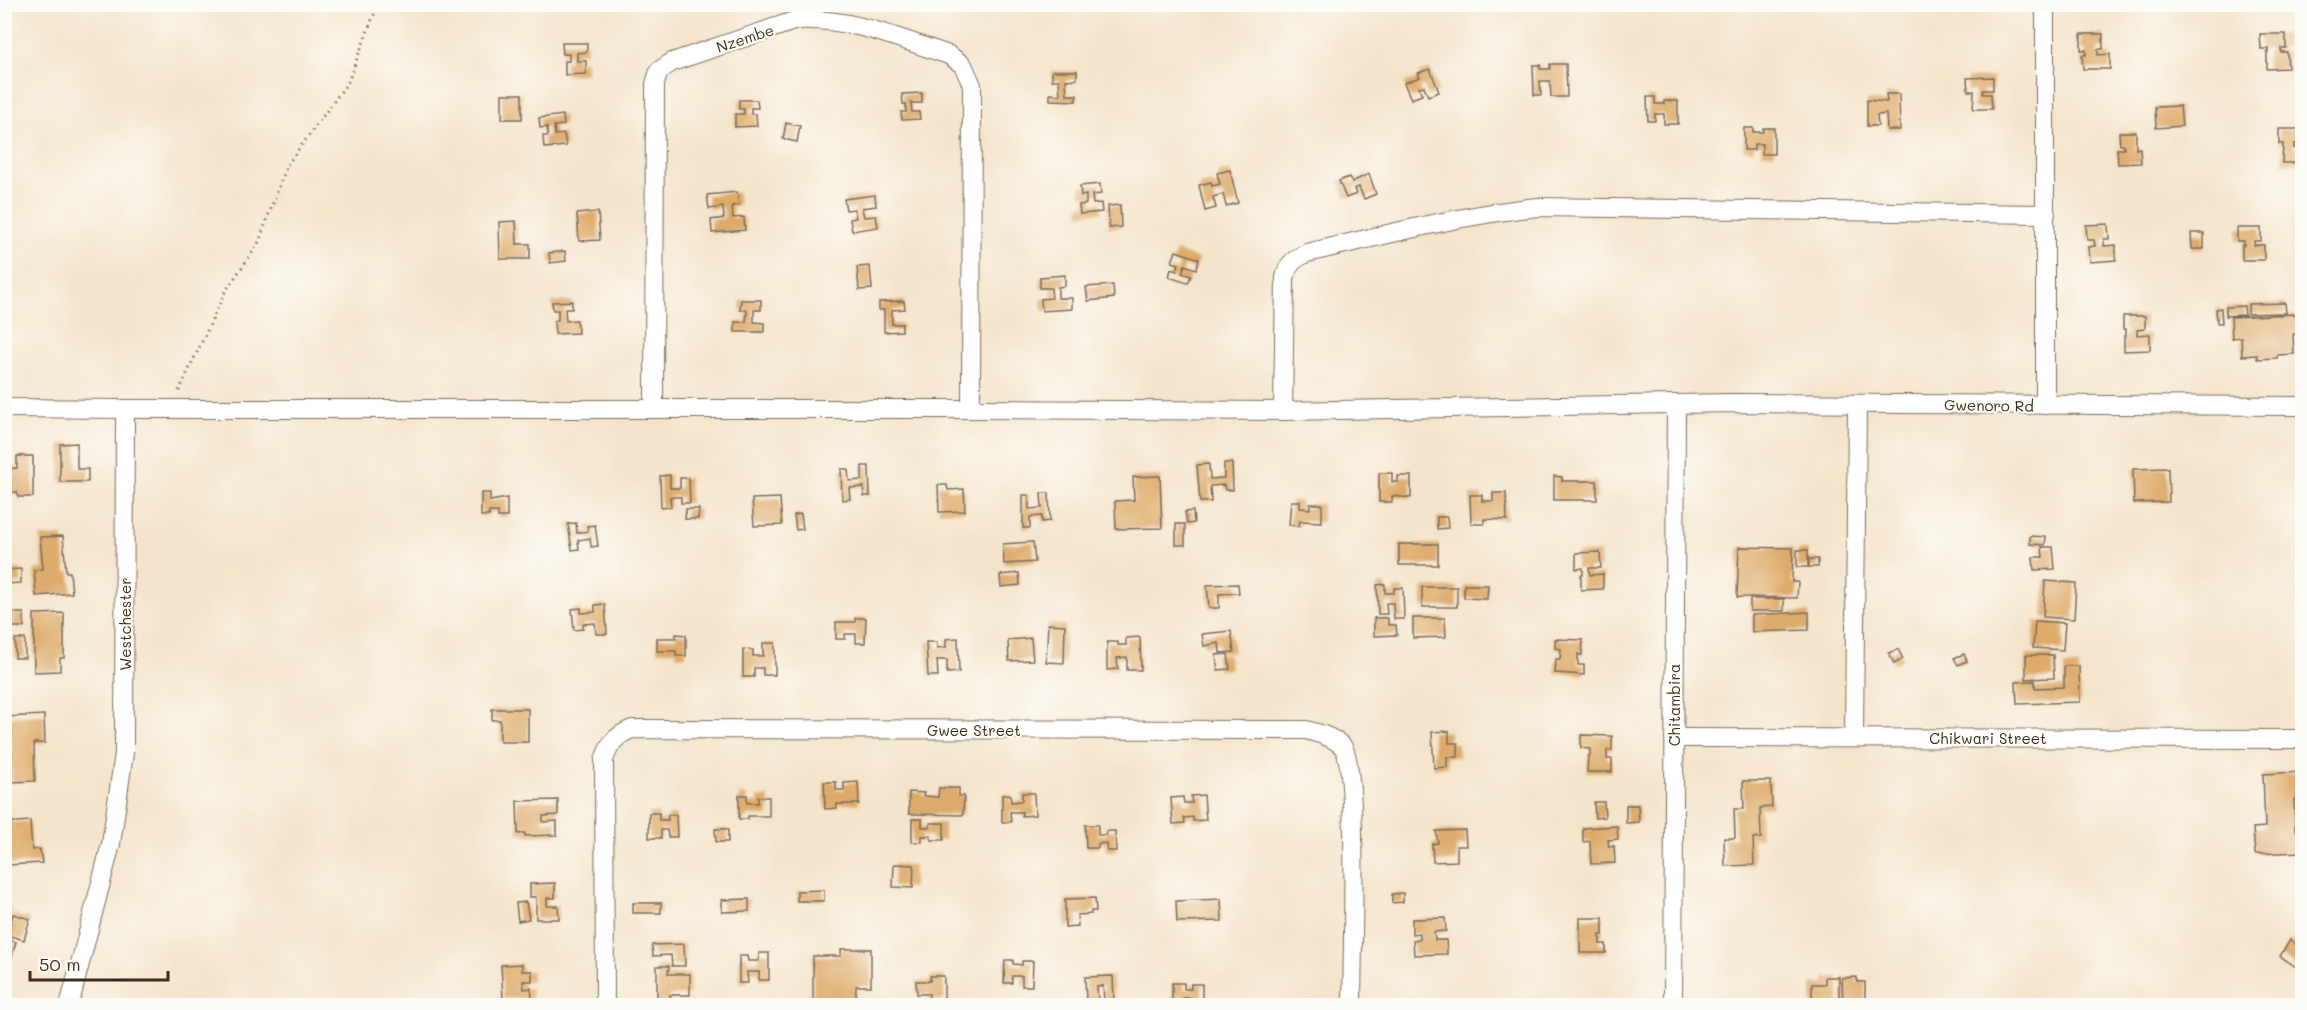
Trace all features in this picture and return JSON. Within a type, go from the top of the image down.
[{"type":"street","points":[[2045,4],[2045,405]]},
{"type":"street","name":"Nzembe","points":[[654,409],[655,84],[659,71],[672,62],[797,20],[819,19],[847,22],[949,55],[963,65],[972,85],[971,409]]},
{"type":"street","points":[[1283,411],[1285,278],[1287,268],[1294,259],[1308,253],[1410,229],[1538,207],[2046,214]]},
{"type":"street","points":[[1854,737],[1857,404]]},
{"type":"street","name":"Gwenoro Rd","points":[[171,409],[1283,411],[1857,404],[2302,406]]},
{"type":"street","name":"Chitambira","points":[[1673,1005],[1676,405]]},
{"type":"street","points":[[4,408],[171,409]]},
{"type":"street","name":"Westchester","points":[[69,1005],[111,844],[124,753],[126,409]]},
{"type":"street","name":"Gwee Street","points":[[605,1005],[604,760],[610,744],[617,735],[632,729],[1306,730],[1320,733],[1343,747],[1350,765],[1353,831],[1353,1005]]},
{"type":"street","name":"Chikwari Street","points":[[1674,738],[2302,739]]},
{"type":"path","points":[[171,409],[225,292],[258,244],[287,165],[348,82],[376,4]]},
{"type":"building","points":[[2081,34],[2103,34],[2103,49],[2098,49],[2098,55],[2110,54],[2110,69],[2083,69],[2082,55],[2086,55],[2086,50],[2081,50]]},
{"type":"building","points":[[2260,34],[2286,34],[2286,48],[2281,48],[2281,52],[2287,52],[2288,68],[2267,69],[2269,49],[2261,49]]},
{"type":"building","points":[[562,43],[587,43],[587,52],[577,53],[577,61],[586,61],[586,74],[565,75],[565,61],[569,61],[569,54],[563,54]]},
{"type":"building","points":[[1550,64],[1566,64],[1567,97],[1551,97],[1550,81],[1540,81],[1541,95],[1534,95],[1533,65],[1540,65],[1540,69],[1550,69]]},
{"type":"building","points":[[1430,69],[1439,92],[1428,96],[1424,86],[1419,87],[1422,95],[1411,99],[1404,83],[1420,77],[1418,73]]},
{"type":"building","points":[[1052,71],[1077,71],[1077,79],[1066,80],[1067,95],[1077,95],[1076,101],[1050,100],[1050,94],[1060,95],[1059,80],[1052,80]]},
{"type":"building","points":[[1993,77],[1993,90],[1983,90],[1983,94],[1991,94],[1992,109],[1973,109],[1974,91],[1968,91],[1967,78]]},
{"type":"building","points":[[922,93],[922,103],[911,103],[912,112],[919,112],[920,119],[902,120],[901,112],[906,112],[906,104],[903,104],[902,94]]},
{"type":"building","points":[[502,94],[522,94],[522,119],[502,119]]},
{"type":"building","points":[[1886,94],[1899,94],[1900,130],[1887,130],[1886,114],[1877,115],[1878,126],[1867,126],[1867,100],[1887,102]]},
{"type":"building","points":[[1647,97],[1655,97],[1655,104],[1664,104],[1664,101],[1678,101],[1678,124],[1664,124],[1664,114],[1655,114],[1655,121],[1648,121]]},
{"type":"building","points":[[739,100],[757,100],[758,108],[751,108],[751,114],[756,114],[757,126],[735,127],[735,114],[744,114],[744,109],[739,109]]},
{"type":"building","points":[[2180,106],[2182,126],[2156,128],[2155,107]]},
{"type":"building","points":[[563,115],[564,125],[554,126],[555,135],[564,134],[566,146],[544,148],[543,136],[548,136],[547,127],[540,128],[539,118]]},
{"type":"building","points":[[786,123],[800,126],[797,142],[783,139]]},
{"type":"building","points":[[1744,128],[1753,128],[1753,132],[1763,132],[1763,128],[1774,128],[1774,154],[1762,154],[1762,144],[1754,144],[1754,150],[1744,150]]},
{"type":"building","points":[[2279,129],[2300,129],[2300,144],[2294,144],[2294,148],[2298,148],[2298,163],[2282,163],[2283,144],[2279,144]]},
{"type":"building","points":[[2119,132],[2136,132],[2136,149],[2140,148],[2141,163],[2118,164],[2117,149],[2124,149],[2124,145],[2120,145]]},
{"type":"building","points":[[1230,170],[1238,203],[1226,206],[1223,194],[1213,197],[1216,208],[1205,211],[1199,185],[1211,182],[1212,186],[1220,184],[1217,173]]},
{"type":"building","points":[[1369,174],[1376,194],[1364,199],[1359,187],[1354,189],[1356,194],[1346,198],[1339,181],[1349,177],[1352,182]]},
{"type":"building","points":[[1100,184],[1101,194],[1092,195],[1093,204],[1101,203],[1102,212],[1080,214],[1079,205],[1086,204],[1086,195],[1081,196],[1080,186]]},
{"type":"building","points":[[737,192],[739,205],[732,206],[733,218],[744,217],[745,230],[712,233],[711,220],[724,218],[723,207],[709,209],[707,195]]},
{"type":"building","points":[[875,195],[876,206],[862,208],[864,217],[876,216],[878,227],[852,231],[850,219],[856,218],[854,209],[846,210],[844,199]]},
{"type":"building","points":[[1120,205],[1121,227],[1109,228],[1108,206]]},
{"type":"building","points":[[598,212],[600,240],[579,241],[577,214]]},
{"type":"building","points":[[516,221],[517,244],[530,244],[530,259],[500,259],[499,222]]},
{"type":"building","points":[[2108,224],[2109,239],[2104,239],[2104,246],[2116,245],[2116,260],[2090,262],[2089,247],[2095,246],[2094,240],[2087,240],[2086,225]]},
{"type":"building","points":[[2237,228],[2261,228],[2261,241],[2254,241],[2254,245],[2264,245],[2264,260],[2242,260],[2244,241],[2237,241]]},
{"type":"building","points":[[2191,233],[2204,233],[2204,249],[2192,249]]},
{"type":"building","points":[[565,251],[566,261],[550,263],[549,253]]},
{"type":"building","points":[[1176,251],[1199,259],[1196,269],[1185,265],[1182,273],[1191,276],[1188,283],[1169,277],[1171,269],[1177,271],[1179,264],[1172,262]]},
{"type":"building","points":[[870,266],[872,289],[859,290],[857,267]]},
{"type":"building","points":[[1065,275],[1065,286],[1058,287],[1058,298],[1072,298],[1072,309],[1042,311],[1041,299],[1052,298],[1051,288],[1040,288],[1040,277]]},
{"type":"building","points":[[1113,285],[1114,298],[1088,301],[1086,287]]},
{"type":"building","points":[[741,300],[761,300],[761,310],[754,310],[754,322],[764,323],[764,332],[735,332],[735,322],[746,322],[747,310],[740,310]]},
{"type":"building","points":[[572,301],[572,309],[565,309],[566,321],[577,320],[578,333],[555,334],[554,321],[558,320],[558,310],[553,310],[552,302]]},
{"type":"building","points":[[904,301],[905,309],[892,310],[892,324],[902,324],[902,331],[884,332],[884,310],[879,310],[879,302]]},
{"type":"building","points":[[2285,303],[2286,313],[2248,314],[2248,304]]},
{"type":"building","points":[[2244,306],[2245,315],[2226,316],[2226,307]]},
{"type":"building","points":[[2221,308],[2222,323],[2217,323],[2216,309]]},
{"type":"building","points":[[2296,314],[2297,334],[2293,334],[2294,354],[2257,359],[2257,355],[2242,356],[2241,337],[2232,338],[2231,317]]},
{"type":"building","points":[[2123,316],[2145,316],[2145,329],[2137,330],[2137,335],[2150,334],[2150,350],[2124,351],[2126,329],[2123,329]]},
{"type":"building","points":[[77,443],[77,469],[88,469],[88,482],[60,482],[60,444]]},
{"type":"building","points":[[17,456],[33,456],[33,497],[18,497],[17,492],[4,492],[4,469],[17,468]]},
{"type":"building","points":[[1224,463],[1232,463],[1233,490],[1225,490],[1224,485],[1210,486],[1211,502],[1200,502],[1197,465],[1209,464],[1210,479],[1224,478]]},
{"type":"building","points":[[862,466],[869,466],[870,496],[864,496],[864,487],[849,488],[850,499],[842,500],[841,469],[848,469],[849,481],[862,480]]},
{"type":"building","points":[[2168,468],[2169,502],[2134,503],[2133,469]]},
{"type":"building","points":[[1379,473],[1392,473],[1392,482],[1398,482],[1398,476],[1411,476],[1411,498],[1392,496],[1392,502],[1379,502]]},
{"type":"building","points":[[670,475],[670,488],[680,488],[680,478],[689,478],[690,503],[681,503],[681,497],[670,497],[671,507],[661,508],[660,476]]},
{"type":"building","points":[[1160,476],[1162,528],[1116,529],[1115,501],[1134,500],[1133,477]]},
{"type":"building","points":[[1554,476],[1562,477],[1562,481],[1597,481],[1597,500],[1554,500]]},
{"type":"building","points":[[938,485],[947,485],[948,490],[964,489],[965,511],[939,512]]},
{"type":"building","points":[[481,493],[490,493],[490,501],[507,498],[507,517],[498,517],[498,512],[489,512],[489,516],[481,516]]},
{"type":"building","points":[[1041,493],[1049,493],[1050,521],[1042,522],[1042,516],[1030,517],[1030,528],[1023,528],[1023,495],[1029,495],[1029,509],[1042,508]]},
{"type":"building","points":[[1493,493],[1506,493],[1507,520],[1484,519],[1484,524],[1471,524],[1470,495],[1482,495],[1482,501],[1493,501]]},
{"type":"building","points":[[780,498],[782,525],[754,526],[752,499]]},
{"type":"building","points":[[1291,501],[1300,501],[1300,508],[1310,509],[1310,504],[1322,504],[1322,522],[1300,521],[1299,526],[1289,525]]},
{"type":"building","points":[[686,509],[699,509],[698,519],[685,519]]},
{"type":"building","points":[[1193,511],[1194,523],[1187,524],[1185,512]]},
{"type":"building","points":[[801,514],[803,529],[796,530],[794,515]]},
{"type":"building","points":[[1437,517],[1447,517],[1448,528],[1437,529]]},
{"type":"building","points":[[576,523],[577,533],[588,531],[587,526],[595,525],[598,546],[591,547],[590,538],[578,540],[579,549],[572,550],[568,524]]},
{"type":"building","points":[[1176,524],[1185,524],[1185,545],[1176,545]]},
{"type":"building","points":[[63,536],[66,572],[70,572],[72,593],[36,596],[34,570],[43,569],[40,537]]},
{"type":"building","points":[[2030,536],[2046,537],[2045,545],[2030,544]]},
{"type":"building","points":[[1033,542],[1035,562],[1004,564],[1003,544]]},
{"type":"building","points":[[1399,544],[1438,544],[1438,565],[1399,565]]},
{"type":"building","points":[[2300,544],[2302,544],[2302,566],[2299,565]]},
{"type":"building","points":[[1739,547],[1793,548],[1792,582],[1798,582],[1797,598],[1737,597]]},
{"type":"building","points":[[2042,547],[2053,547],[2055,569],[2034,570],[2033,557],[2043,557]]},
{"type":"building","points":[[1797,550],[1808,550],[1808,567],[1797,567]]},
{"type":"building","points":[[1600,552],[1601,568],[1589,568],[1590,575],[1603,574],[1603,589],[1581,590],[1583,568],[1576,569],[1576,553]]},
{"type":"building","points":[[1809,559],[1818,559],[1818,567],[1809,567]]},
{"type":"building","points":[[21,569],[21,583],[4,584],[4,570]]},
{"type":"building","points":[[1019,573],[1020,585],[1001,587],[1000,575]]},
{"type":"building","points":[[2045,581],[2076,583],[2074,619],[2043,617]]},
{"type":"building","points":[[1238,584],[1239,593],[1219,594],[1219,608],[1209,608],[1207,585]]},
{"type":"building","points":[[1385,584],[1385,593],[1394,593],[1394,588],[1403,588],[1404,619],[1394,619],[1393,603],[1386,603],[1387,614],[1378,614],[1377,585]]},
{"type":"building","points":[[1464,585],[1488,585],[1487,599],[1464,598]]},
{"type":"building","points":[[1422,587],[1457,587],[1457,607],[1422,607]]},
{"type":"building","points":[[1750,599],[1784,599],[1784,611],[1750,611]]},
{"type":"building","points":[[605,604],[607,634],[596,634],[595,623],[583,624],[583,629],[574,630],[572,609],[581,608],[581,613],[595,612],[595,605]]},
{"type":"building","points":[[1809,612],[1809,630],[1752,632],[1752,615]]},
{"type":"building","points":[[13,613],[24,613],[24,627],[13,627]]},
{"type":"building","points":[[64,613],[64,658],[60,658],[60,671],[34,672],[34,614]]},
{"type":"building","points":[[855,618],[866,618],[865,643],[856,643],[856,634],[845,634],[845,639],[836,639],[836,622],[855,622]]},
{"type":"building","points":[[1374,618],[1388,618],[1388,625],[1396,625],[1397,635],[1374,636]]},
{"type":"building","points":[[1413,618],[1445,618],[1446,637],[1413,638]]},
{"type":"building","points":[[2035,621],[2065,623],[2063,650],[2033,648]]},
{"type":"building","points":[[1048,624],[1065,625],[1064,663],[1046,662]]},
{"type":"building","points":[[1231,631],[1234,652],[1220,653],[1219,643],[1204,646],[1202,634]]},
{"type":"building","points":[[676,634],[686,635],[686,656],[676,656],[676,651],[657,651],[657,638],[676,638]]},
{"type":"building","points":[[1140,637],[1141,670],[1127,670],[1127,657],[1117,658],[1118,669],[1107,670],[1107,642],[1126,645],[1126,638]]},
{"type":"building","points":[[958,638],[959,672],[947,673],[947,660],[937,660],[938,676],[928,676],[926,642],[937,642],[937,648],[946,647],[946,639]]},
{"type":"building","points":[[1031,638],[1033,660],[1009,661],[1008,640]]},
{"type":"building","points":[[15,639],[25,639],[25,658],[15,658]]},
{"type":"building","points":[[1555,639],[1583,640],[1582,655],[1578,654],[1578,665],[1584,665],[1584,675],[1555,673],[1556,659],[1560,659],[1561,649],[1555,648]]},
{"type":"building","points":[[763,643],[775,643],[775,675],[763,675],[763,668],[754,668],[754,677],[743,677],[743,649],[753,650],[753,656],[763,656]]},
{"type":"building","points":[[1898,649],[1903,659],[1894,664],[1889,653]]},
{"type":"building","points":[[1228,654],[1230,669],[1218,670],[1216,655]]},
{"type":"building","points":[[1964,654],[1967,661],[1958,665],[1954,658]]},
{"type":"building","points":[[2026,655],[2053,655],[2054,678],[2026,679]]},
{"type":"building","points":[[2064,666],[2079,666],[2080,702],[2017,704],[2016,682],[2035,681],[2035,688],[2064,687]]},
{"type":"building","points":[[492,709],[528,709],[528,742],[500,742],[500,720],[492,720]]},
{"type":"building","points":[[44,715],[45,743],[34,743],[35,781],[12,782],[11,741],[4,741],[4,717]]},
{"type":"building","points":[[1449,731],[1449,743],[1458,743],[1458,757],[1447,757],[1447,767],[1434,768],[1432,732]]},
{"type":"building","points":[[1581,735],[1612,736],[1612,750],[1607,750],[1607,759],[1612,759],[1612,772],[1587,772],[1590,749],[1581,748]]},
{"type":"building","points":[[2302,772],[2302,799],[2294,799],[2295,830],[2302,829],[2302,852],[2255,854],[2253,828],[2265,827],[2263,774]]},
{"type":"building","points":[[1743,781],[1771,781],[1772,807],[1760,808],[1761,838],[1753,838],[1754,865],[1725,866],[1724,838],[1735,838],[1734,809],[1744,809]]},
{"type":"building","points":[[824,782],[836,782],[836,790],[844,790],[844,783],[858,782],[859,804],[837,804],[837,808],[825,809]]},
{"type":"building","points":[[939,788],[959,788],[959,796],[964,796],[963,815],[909,814],[909,792],[938,797]]},
{"type":"building","points":[[1022,793],[1034,793],[1035,815],[1022,816],[1022,812],[1010,812],[1011,822],[1002,822],[1002,795],[1010,794],[1011,802],[1022,801]]},
{"type":"building","points":[[739,795],[747,795],[747,803],[758,803],[758,797],[769,797],[769,816],[748,816],[748,819],[739,819]]},
{"type":"building","points":[[1204,795],[1206,820],[1193,821],[1193,817],[1184,818],[1185,823],[1173,824],[1171,798],[1183,797],[1184,803],[1192,803],[1191,796]]},
{"type":"building","points":[[558,800],[558,815],[543,816],[543,822],[557,821],[557,835],[525,836],[525,833],[518,834],[517,801]]},
{"type":"building","points":[[1594,802],[1604,802],[1605,817],[1595,818]]},
{"type":"building","points":[[1626,805],[1638,805],[1639,822],[1626,823]]},
{"type":"building","points":[[649,813],[659,813],[659,820],[668,820],[668,815],[676,815],[677,837],[668,837],[667,830],[661,830],[661,838],[649,838]]},
{"type":"building","points":[[912,819],[922,819],[922,827],[930,827],[930,823],[944,823],[944,840],[931,840],[931,836],[922,836],[922,842],[912,842]]},
{"type":"building","points":[[30,821],[32,850],[40,849],[42,863],[7,865],[4,823]]},
{"type":"building","points":[[1085,825],[1098,825],[1098,835],[1106,835],[1106,831],[1115,831],[1116,851],[1107,851],[1106,843],[1098,844],[1098,848],[1086,848]]},
{"type":"building","points":[[1617,826],[1618,839],[1608,840],[1609,847],[1614,846],[1615,863],[1591,864],[1590,841],[1583,842],[1583,828]]},
{"type":"building","points":[[715,829],[728,829],[728,842],[716,842]]},
{"type":"building","points":[[1465,830],[1466,846],[1457,846],[1457,861],[1433,862],[1432,844],[1438,843],[1436,831]]},
{"type":"building","points":[[894,864],[914,865],[913,888],[893,887]]},
{"type":"building","points":[[555,883],[555,898],[547,898],[547,906],[558,906],[559,919],[536,919],[536,897],[530,897],[530,884]]},
{"type":"building","points":[[824,890],[824,901],[797,901],[797,891]]},
{"type":"building","points":[[1403,893],[1403,902],[1392,903],[1392,894]]},
{"type":"building","points":[[1095,898],[1096,911],[1091,911],[1091,914],[1077,915],[1078,926],[1065,927],[1065,899]]},
{"type":"building","points":[[749,899],[749,911],[722,912],[722,900]]},
{"type":"building","points":[[1221,899],[1222,921],[1177,922],[1176,901]]},
{"type":"building","points":[[526,902],[529,919],[518,921],[516,903]]},
{"type":"building","points":[[633,903],[661,903],[661,913],[633,913]]},
{"type":"building","points":[[4,907],[11,909],[5,929],[4,929]]},
{"type":"building","points":[[13,914],[30,919],[24,940],[7,935]]},
{"type":"building","points":[[1445,918],[1446,931],[1434,932],[1435,940],[1446,940],[1447,954],[1414,955],[1413,940],[1420,939],[1420,933],[1412,934],[1412,919]]},
{"type":"building","points":[[1580,918],[1603,918],[1603,935],[1600,935],[1600,944],[1606,944],[1606,953],[1580,953]]},
{"type":"building","points":[[4,938],[16,942],[10,962],[4,960]]},
{"type":"building","points":[[2290,940],[2302,949],[2302,964],[2299,969],[2280,956]]},
{"type":"building","points":[[684,944],[685,966],[672,966],[671,955],[653,956],[652,945]]},
{"type":"building","points":[[841,949],[871,949],[871,986],[856,986],[856,1006],[813,1006],[813,956],[841,956]]},
{"type":"building","points":[[759,953],[769,953],[769,980],[759,980],[759,972],[747,972],[748,983],[739,983],[739,956],[747,956],[748,961],[759,961]]},
{"type":"building","points":[[1005,960],[1013,960],[1013,964],[1022,965],[1022,961],[1033,961],[1032,986],[1022,986],[1022,976],[1012,976],[1012,983],[1004,983]]},
{"type":"building","points":[[522,964],[522,971],[532,971],[532,981],[523,981],[524,989],[531,988],[532,998],[503,999],[501,965]]},
{"type":"building","points":[[657,966],[669,966],[668,974],[690,974],[690,995],[670,995],[670,1002],[657,1002]]},
{"type":"building","points":[[930,976],[944,976],[944,1000],[929,1000],[929,994],[917,994],[916,981],[930,981]]},
{"type":"building","points":[[1113,976],[1114,1001],[1104,1002],[1103,986],[1097,987],[1098,1001],[1086,1002],[1085,977]]},
{"type":"building","points":[[1825,977],[1839,977],[1839,1006],[1812,1006],[1812,984],[1825,984]]},
{"type":"building","points":[[1857,977],[1857,982],[1865,982],[1865,1006],[1843,1006],[1842,978]]},
{"type":"building","points":[[1172,983],[1184,983],[1184,989],[1191,989],[1191,984],[1202,984],[1202,1006],[1191,1006],[1192,998],[1183,998],[1183,1005],[1172,1004]]}]
